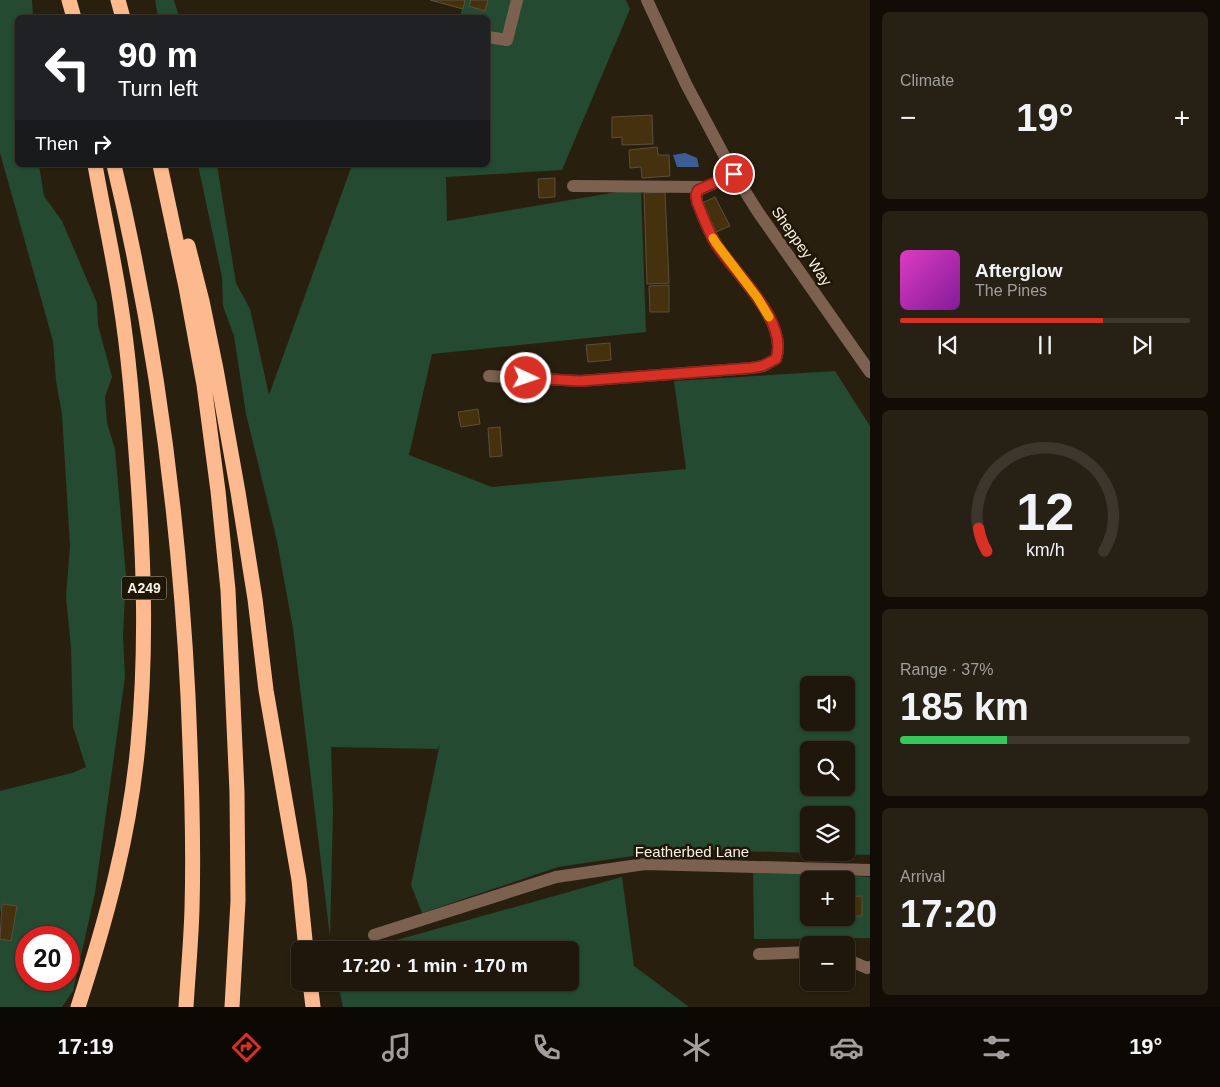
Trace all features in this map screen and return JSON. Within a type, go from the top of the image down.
[{"type":"highway","points":[[69,0],[73,15]]},
{"type":"highway","points":[[118,0],[122,15]]},
{"type":"highway","name":"A249","points":[[78,1007],[102,931],[127,825],[138,746],[144,658],[144,551],[134,416],[120,300],[95,167]]},
{"type":"highway","name":"A249","points":[[114,167],[134,259],[165,433],[182,597],[191,764],[192,908],[186,1007]]},
{"type":"highway","points":[[160,167],[173,218],[204,386],[218,492],[228,590],[233,671],[238,901],[232,1007]]},
{"type":"highway","points":[[166,167],[202,301],[236,482],[255,599],[268,699],[299,880],[305,941]]},
{"type":"highway","points":[[311,991],[313,1007]]},
{"type":"street","points":[[490,38],[507,40],[517,0]]},
{"type":"street","name":"Sheppey Way","points":[[647,0],[686,84],[734,174],[758,212],[870,372]]},
{"type":"street","points":[[573,186],[702,187],[734,174]]},
{"type":"street","points":[[489,376],[580,381],[751,368],[762,366],[776,359],[778,343],[773,325],[757,297],[716,243],[697,202],[696,195],[702,187]]},
{"type":"street","name":"Featherbed Lane","points":[[374,935],[556,877],[645,864],[870,870]]},
{"type":"street","points":[[758,954],[800,952]]},
{"type":"street","points":[[855,963],[867,968],[870,967]]},
{"type":"green space","points":[[0,0],[32,0],[33,15],[15,15],[15,167],[39,167],[44,196],[62,221],[97,303],[98,325],[112,377],[105,397],[107,423],[115,449],[126,576],[123,636],[125,677],[95,893],[80,960],[80,926],[15,926],[15,991],[73,991],[62,1007],[0,1007],[0,939],[11,940],[17,906],[2,904],[0,913],[0,791],[72,773],[86,767],[73,727],[71,648],[66,597],[70,546],[62,414],[56,381],[53,341],[0,153]]},
{"type":"green space","points":[[155,0],[174,0],[178,15],[158,15]]},
{"type":"green space","points":[[430,0],[626,0],[630,9],[562,170],[446,177],[447,221],[641,188],[646,332],[432,354],[409,455],[492,487],[686,469],[674,381],[835,371],[870,426],[870,855],[855,855],[855,806],[800,806],[800,853],[680,849],[558,867],[422,913],[411,885],[440,743],[438,749],[331,747],[333,810],[330,937],[293,629],[277,541],[246,414],[234,336],[223,306],[222,277],[198,167],[217,167],[236,283],[250,309],[269,395],[351,167],[490,167],[490,15],[460,15],[462,9]]},
{"type":"green space","points":[[753,869],[800,872],[800,926],[855,926],[855,916],[862,916],[862,897],[855,897],[855,876],[870,877],[870,938],[855,938],[855,936],[800,936],[800,939],[754,939]]},
{"type":"green space","points":[[622,877],[634,966],[689,1007],[343,1007],[340,991],[579,991],[579,941],[393,941]]},
{"type":"water","points":[[685,153],[697,158],[699,167],[677,167],[673,155]]},
{"type":"building","points":[[430,0],[465,0],[463,9]]},
{"type":"building","points":[[471,0],[488,0],[485,11],[469,6]]},
{"type":"building","points":[[652,115],[653,144],[622,145],[622,137],[612,138],[612,117]]},
{"type":"building","points":[[657,147],[658,155],[669,155],[670,176],[642,178],[641,167],[630,168],[629,150]]},
{"type":"building","points":[[555,178],[555,197],[539,198],[538,179]]},
{"type":"building","points":[[665,192],[669,283],[647,284],[644,193]]},
{"type":"building","points":[[715,197],[730,226],[716,232],[702,203]]},
{"type":"building","points":[[669,285],[669,312],[650,312],[649,286]]},
{"type":"building","points":[[610,343],[611,360],[588,362],[586,345]]},
{"type":"building","points":[[478,409],[480,424],[461,427],[458,412]]},
{"type":"building","points":[[500,427],[502,456],[490,457],[488,428]]},
{"type":"building","points":[[855,896],[862,896],[862,916],[855,916]]},
{"type":"building","points":[[2,904],[17,906],[11,941],[0,939]]},
{"type":"slow traffic","points":[[713,238],[757,297],[769,317]]},
{"type":"route","points":[[526,378],[580,381],[751,368],[771,363],[776,359],[778,343],[773,325],[757,297],[716,243],[697,202],[696,195],[698,190],[734,174]]}]
